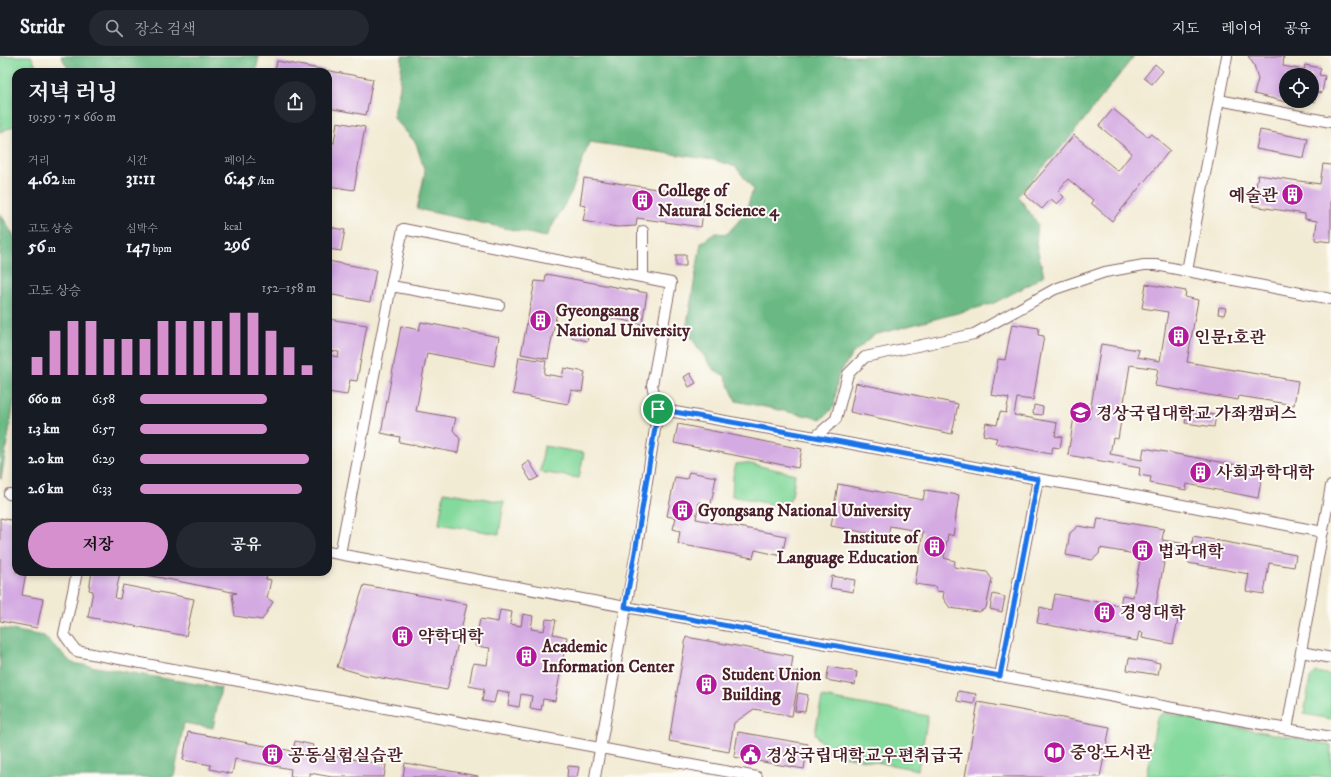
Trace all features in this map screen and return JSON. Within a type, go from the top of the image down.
[{"type":"street","points":[[1187,271],[1227,56]]},
{"type":"street","points":[[1219,100],[1331,122]]},
{"type":"street","points":[[340,554],[403,229],[671,283],[652,385],[658,409],[638,540],[595,777]]},
{"type":"street","points":[[643,231],[643,277]]},
{"type":"street","points":[[815,437],[836,419],[848,374],[864,357],[974,334],[1055,289],[1105,272],[1144,265],[1156,265],[1331,300]]},
{"type":"street","points":[[391,286],[499,305]]},
{"type":"street","points":[[658,409],[1120,493],[1323,532]]},
{"type":"street","points":[[1000,676],[1038,479]]},
{"type":"street","points":[[1287,729],[1331,486]]},
{"type":"street","points":[[332,553],[1331,737]]},
{"type":"street","points":[[75,576],[64,634],[76,651],[757,777]]},
{"type":"street","points":[[1302,652],[1331,658]]},
{"type":"green space","points":[[0,56],[31,56],[37,68],[12,68],[12,127],[0,132]]},
{"type":"green space","points":[[61,56],[259,56],[257,68],[68,68]]},
{"type":"green space","points":[[402,56],[1134,56],[1072,135],[1018,196],[1038,224],[1036,244],[1044,275],[1025,287],[992,304],[874,335],[853,353],[838,376],[834,407],[822,419],[736,401],[725,376],[713,369],[686,330],[701,243],[715,233],[727,234],[745,214],[753,189],[736,167],[714,160],[589,142],[572,191],[546,237],[417,209],[425,172],[416,143],[393,117],[400,87]]},
{"type":"green space","points":[[0,213],[12,233],[12,414],[0,479]]},
{"type":"green space","points":[[544,446],[584,453],[579,478],[540,472]]},
{"type":"green space","points":[[746,463],[795,474],[792,496],[785,507],[732,496],[733,476],[736,464]]},
{"type":"green space","points":[[444,492],[504,502],[499,534],[439,524]]},
{"type":"green space","points":[[0,628],[44,636],[72,663],[221,688],[213,728],[184,723],[174,777],[0,777]]},
{"type":"green space","points":[[1316,672],[1331,675],[1331,719],[1304,714],[1310,679]]},
{"type":"green space","points":[[822,697],[928,716],[918,770],[828,753],[815,733]]},
{"type":"green space","points":[[1163,713],[1331,745],[1331,777],[1146,777],[1157,718]]},
{"type":"building","points":[[1248,56],[1284,56],[1283,66],[1294,68],[1279,68],[1279,100],[1254,94],[1258,79],[1254,65]]},
{"type":"building","points":[[277,61],[314,68],[276,68]]},
{"type":"building","points":[[1155,64],[1163,71],[1152,84],[1144,78]]},
{"type":"building","points":[[1305,65],[1321,68],[1319,75],[1319,68],[1304,68]]},
{"type":"building","points":[[332,71],[373,79],[366,115],[332,109]]},
{"type":"building","points":[[1319,75],[1325,76],[1322,93],[1319,92]]},
{"type":"building","points":[[1113,109],[1148,137],[1151,134],[1170,150],[1112,221],[1091,203],[1093,200],[1068,179],[1058,191],[1064,197],[1057,204],[1051,199],[1042,209],[1024,194],[1074,135],[1118,171],[1132,153],[1099,126]]},
{"type":"building","points":[[337,122],[365,127],[354,190],[332,187],[332,143],[334,143]]},
{"type":"building","points":[[1260,130],[1308,139],[1304,158],[1256,149]]},
{"type":"building","name":"예술관","points":[[1323,164],[1331,165],[1331,242],[1315,240],[1317,221],[1305,219],[1305,214],[1253,206],[1258,175],[1320,184]]},
{"type":"building","name":"College of Natural Science 4","points":[[584,178],[703,196],[704,204],[701,227],[637,218],[636,226],[617,227],[583,221],[586,206],[580,205]]},
{"type":"building","points":[[332,228],[345,230],[341,251],[332,250]]},
{"type":"building","points":[[676,255],[686,255],[686,266],[676,266]]},
{"type":"building","points":[[332,262],[376,270],[370,302],[332,295]]},
{"type":"building","name":"Gyeongsang National University","points":[[546,274],[647,293],[642,324],[555,307],[555,310],[557,311],[548,359],[521,354],[535,281],[545,282]]},
{"type":"building","points":[[1146,284],[1186,291],[1185,297],[1198,300],[1187,362],[1298,381],[1294,405],[1239,396],[1238,400],[1155,386],[1158,369],[1130,365],[1118,439],[1113,438],[1110,454],[1142,460],[1144,448],[1263,470],[1258,498],[1187,484],[1186,490],[1150,483],[1151,477],[1139,475],[1140,468],[1068,455],[1074,417],[1089,419],[1101,344],[1139,350],[1137,357],[1160,361],[1168,312],[1142,308]]},
{"type":"building","points":[[1219,307],[1226,308],[1224,315],[1218,314]]},
{"type":"building","points":[[332,320],[367,325],[357,381],[350,380],[347,395],[332,393],[332,356],[338,357],[339,352],[332,351]]},
{"type":"building","points":[[421,322],[499,337],[494,366],[427,353],[416,411],[456,418],[453,430],[460,439],[458,453],[399,442],[400,437],[381,433],[401,326],[419,330]]},
{"type":"building","points":[[1012,324],[1039,328],[1038,335],[1044,336],[1033,400],[1017,398],[1014,415],[1057,423],[1055,436],[1062,437],[1060,448],[1053,447],[1051,454],[995,443],[997,438],[983,435],[986,423],[997,425],[1000,412],[1006,413],[1009,398],[991,395],[998,359],[1005,360]]},
{"type":"building","points":[[573,327],[590,331],[587,341],[571,337]]},
{"type":"building","points":[[519,357],[546,361],[544,374],[562,377],[564,368],[585,372],[582,392],[571,390],[568,404],[513,394]]},
{"type":"building","points":[[690,373],[696,383],[689,387],[684,377]]},
{"type":"building","points":[[856,383],[958,404],[952,434],[850,412]]},
{"type":"building","points":[[1034,405],[1043,407],[1042,415],[1033,414]]},
{"type":"building","points":[[1187,411],[1216,415],[1214,427],[1185,423]]},
{"type":"building","points":[[678,424],[802,449],[798,468],[674,443]]},
{"type":"building","points":[[529,461],[539,477],[531,481],[522,466]]},
{"type":"building","name":"Gyongsang National University","points":[[689,472],[716,477],[711,504],[699,502],[696,519],[786,536],[782,556],[755,550],[753,558],[678,544],[680,531],[673,529],[676,518],[667,516],[675,477],[687,479]]},
{"type":"building","points":[[838,484],[923,500],[925,490],[959,495],[953,536],[948,534],[944,558],[955,561],[954,567],[987,572],[992,579],[986,608],[979,612],[950,608],[943,598],[944,592],[936,591],[936,587],[915,584],[923,532],[890,526],[888,537],[831,526]]},
{"type":"building","points":[[0,518],[12,520],[12,576],[25,576],[22,595],[43,599],[37,628],[0,621]]},
{"type":"building","points":[[1098,518],[1164,529],[1162,540],[1192,545],[1193,536],[1296,555],[1294,567],[1269,563],[1264,594],[1246,591],[1249,574],[1188,563],[1190,552],[1167,548],[1155,609],[1179,614],[1173,644],[1142,638],[1143,633],[1139,632],[1137,641],[1037,623],[1040,607],[1052,610],[1055,594],[1120,606],[1122,595],[1133,597],[1141,555],[1100,548],[1099,554],[1092,560],[1066,555],[1070,533],[1078,526],[1096,529]]},
{"type":"building","points":[[91,576],[119,576],[115,598],[120,599],[123,585],[194,599],[186,636],[88,617],[93,591],[89,590]]},
{"type":"building","points":[[152,576],[266,576],[266,579],[271,580],[267,598],[273,602],[262,620],[235,616],[232,594],[237,593]]},
{"type":"building","points":[[832,576],[855,580],[853,592],[830,588]]},
{"type":"building","name":"약학대학","points":[[364,585],[467,604],[447,690],[365,675],[337,667]]},
{"type":"building","points":[[993,594],[1005,597],[1002,612],[990,609]]},
{"type":"building","name":"Academic Information Center","points":[[500,610],[512,612],[510,624],[521,626],[523,614],[533,616],[531,629],[544,631],[546,619],[556,620],[553,634],[567,637],[555,701],[543,699],[541,710],[530,708],[532,696],[521,694],[519,707],[508,705],[510,693],[497,690],[494,703],[482,701],[484,689],[469,686],[473,663],[487,665],[490,648],[475,646],[480,619],[498,622]]},
{"type":"building","points":[[686,637],[793,656],[791,671],[800,672],[792,716],[754,709],[734,723],[729,752],[669,741]]},
{"type":"building","points":[[1129,658],[1160,663],[1158,675],[1127,670]]},
{"type":"building","points":[[829,667],[857,672],[855,685],[826,680]]},
{"type":"building","points":[[958,691],[976,694],[974,704],[957,701]]},
{"type":"building","points":[[798,693],[808,695],[805,712],[795,711]]},
{"type":"building","name":"중앙도서관","points":[[978,702],[1110,727],[1100,777],[965,777]]},
{"type":"building","name":"공동실험실습관","points":[[188,732],[293,751],[295,741],[313,745],[312,752],[386,765],[384,777],[332,777],[310,773],[310,777],[290,777],[291,769],[235,759],[232,774],[210,769],[211,765],[183,760]]},
{"type":"building","points":[[738,732],[808,744],[804,769],[734,757]]},
{"type":"building","points":[[405,763],[478,776],[478,777],[403,777]]},
{"type":"building","points":[[568,766],[579,767],[577,777],[567,777]]},
{"type":"place","name":"예술관","points":[[1293,195]]},
{"type":"place","name":"College of Natural Science 4","points":[[642,200]]},
{"type":"place","name":"Gyeongsang National University","points":[[541,320]]},
{"type":"place","name":"인문1호관","points":[[1178,337]]},
{"type":"place","name":"경상국립대학교 가좌캠퍼스","points":[[1080,413]]},
{"type":"place","name":"사회과학대학","points":[[1201,472]]},
{"type":"place","name":"Gyongsang National University","points":[[683,510]]},
{"type":"place","name":"Institute of Language Education","points":[[934,547]]},
{"type":"place","name":"법과대학","points":[[1142,551]]},
{"type":"place","name":"경영대학","points":[[1104,612]]},
{"type":"place","name":"약학대학","points":[[403,636]]},
{"type":"place","name":"Academic Information Center","points":[[526,656]]},
{"type":"place","name":"Student Union Building","points":[[707,684]]},
{"type":"place","name":"중앙도서관","points":[[1054,752]]},
{"type":"place","name":"공동실험실습관","points":[[272,755]]},
{"type":"place","name":"경상국립대학교우편취급국","points":[[750,755]]},
{"type":"route","points":[[658,409],[1038,479],[1000,676],[625,607],[658,409]]}]
